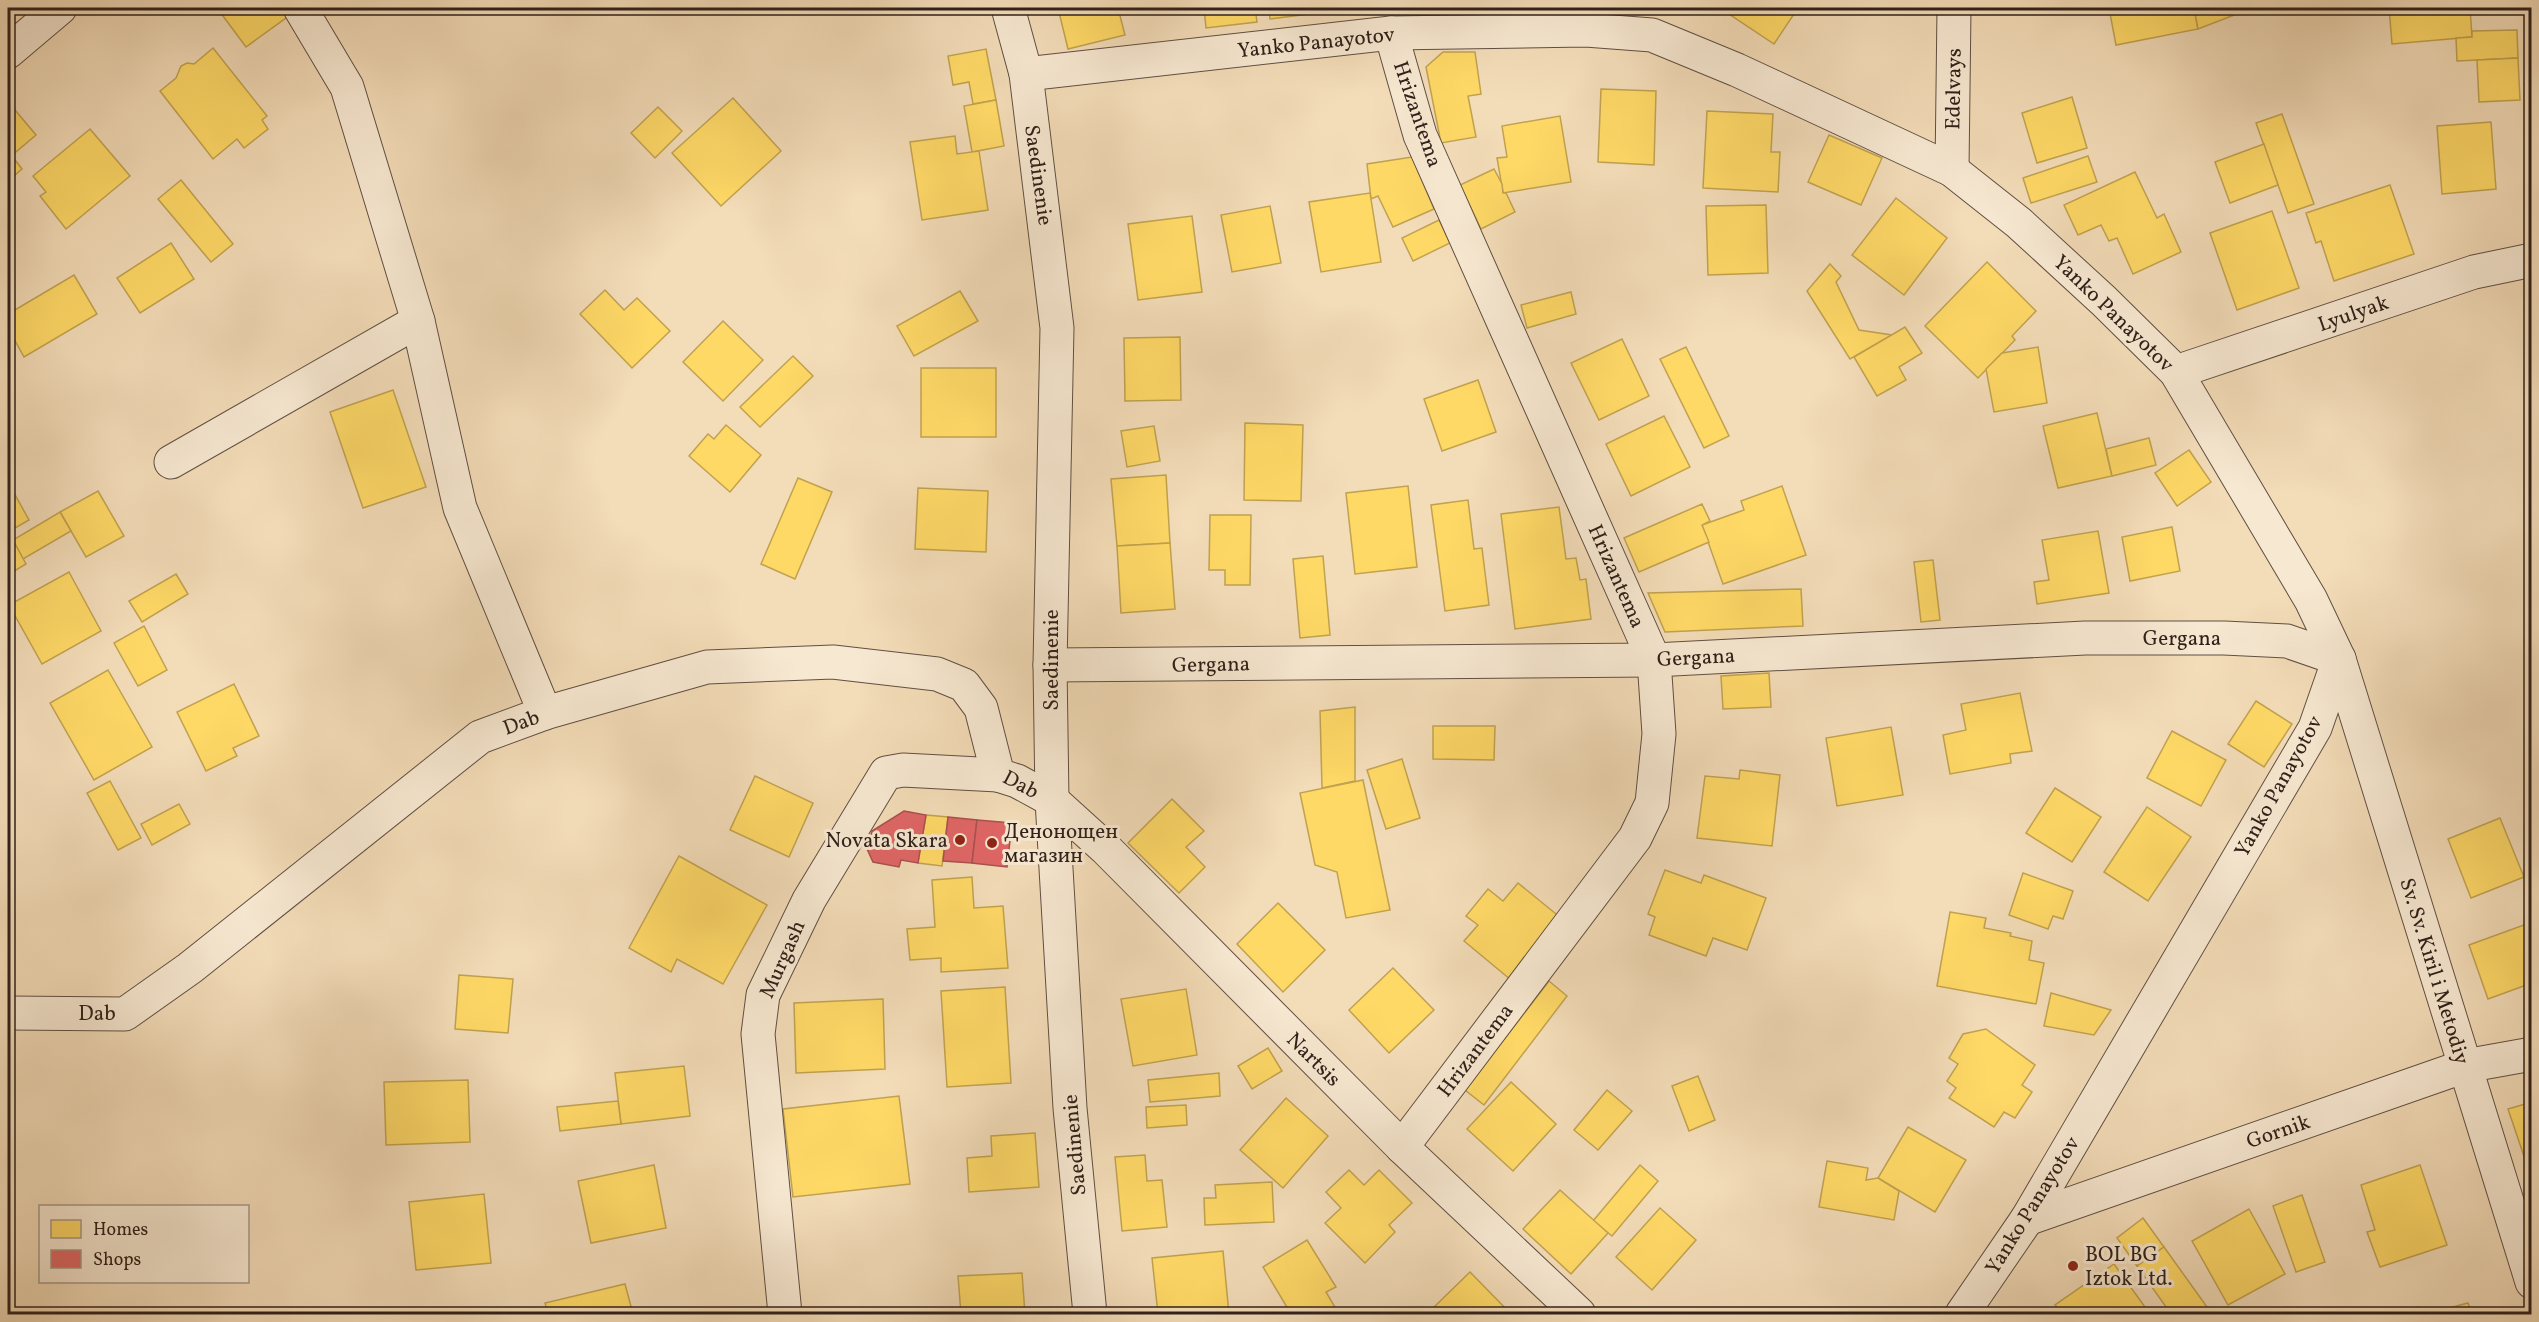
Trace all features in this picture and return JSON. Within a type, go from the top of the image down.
[{"type":"street","points":[[8,52],[60,8]]},
{"type":"street","points":[[300,8],[347,87],[418,321],[460,508],[545,713]]},
{"type":"street","name":"Saedinenie","points":[[1008,8],[1026,74],[1057,328],[1050,665],[1052,800],[1070,1108],[1090,1314]]},
{"type":"street","name":"Edelvays","points":[[1952,170],[1954,8]]},
{"type":"street","name":"Yanko Panayotov","points":[[1026,74],[1391,33],[1587,19],[1652,35],[1737,70],[1952,170],[2019,223],[2104,301],[2176,372],[2311,600],[2339,659],[2315,728],[2027,1219],[1962,1314]]},
{"type":"street","name":"Hrizantema","points":[[1391,33],[1420,135],[1654,660],[1659,734],[1652,802],[1635,838],[1402,1148]]},
{"type":"street","name":"Lyulyak","points":[[2176,372],[2474,272],[2532,260]]},
{"type":"street","points":[[171,462],[418,321]]},
{"type":"street","name":"Gergana","points":[[1050,665],[1654,660],[2085,638],[2287,640],[2339,659]]},
{"type":"street","name":"Sv. Sv. Kiril i Metodiy","points":[[2339,659],[2532,1282]]},
{"type":"street","name":"Dab","points":[[8,1013],[125,1014],[190,968],[480,737],[545,713],[707,667],[833,662],[937,674],[964,685],[981,708],[998,775],[1017,781],[1052,800]]},
{"type":"street","name":"Murgash","points":[[786,1314],[758,1034],[763,994],[809,900],[886,772],[903,770],[998,775]]},
{"type":"street","name":"Nartsis","points":[[1052,800],[1106,849],[1402,1148],[1579,1314]]},
{"type":"street","name":"Gornik","points":[[2027,1219],[2465,1066],[2532,1054]]},
{"type":"building: Homes","points":[[8,8],[16,14],[8,20]]},
{"type":"building: Homes","points":[[217,8],[284,8],[290,15],[246,47]]},
{"type":"building: Homes","points":[[888,8],[906,8],[890,14]]},
{"type":"building: Homes","points":[[1058,8],[1118,8],[1125,35],[1068,49]]},
{"type":"building: Homes","points":[[1204,8],[1255,8],[1257,22],[1206,28]]},
{"type":"building: Homes","points":[[1269,8],[1309,8],[1309,14],[1270,19]]},
{"type":"building: Homes","points":[[1351,8],[1382,8],[1351,10]]},
{"type":"building: Homes","points":[[1729,8],[1798,8],[1774,44],[1726,12]]},
{"type":"building: Homes","points":[[2109,8],[2194,8],[2198,29],[2116,45]]},
{"type":"building: Homes","points":[[2194,8],[2249,8],[2250,9],[2198,29]]},
{"type":"building: Homes","points":[[2389,8],[2470,8],[2472,37],[2392,44]]},
{"type":"building: Homes","points":[[2517,30],[2518,58],[2457,61],[2456,38],[2472,37],[2472,31]]},
{"type":"building: Homes","points":[[213,48],[267,116],[262,120],[268,129],[244,148],[237,139],[213,159],[160,91],[176,78],[181,66],[187,63],[194,64]]},
{"type":"building: Homes","points":[[986,49],[996,100],[973,104],[969,82],[953,85],[948,56]]},
{"type":"building: Homes","points":[[1443,52],[1475,52],[1481,94],[1468,96],[1476,137],[1441,143],[1426,67]]},
{"type":"building: Homes","points":[[2518,58],[2520,100],[2479,102],[2477,60]]},
{"type":"building: Homes","points":[[1601,89],[1656,91],[1654,165],[1598,162]]},
{"type":"building: Homes","points":[[2072,97],[2087,148],[2037,163],[2022,113]]},
{"type":"building: Homes","points":[[733,98],[781,151],[721,206],[672,153]]},
{"type":"building: Homes","points":[[996,100],[1004,146],[972,152],[964,106]]},
{"type":"building: Homes","points":[[10,104],[36,135],[11,156],[8,151],[8,107]]},
{"type":"building: Homes","points":[[658,107],[682,131],[655,158],[631,133]]},
{"type":"building: Homes","points":[[1707,111],[1773,114],[1771,152],[1780,152],[1778,192],[1703,188]]},
{"type":"building: Homes","points":[[2282,114],[2314,204],[2288,213],[2256,123]]},
{"type":"building: Homes","points":[[1560,116],[1571,182],[1503,193],[1497,158],[1507,157],[1502,126]]},
{"type":"building: Homes","points":[[2491,122],[2496,189],[2442,194],[2437,126]]},
{"type":"building: Homes","points":[[90,129],[130,176],[66,229],[40,196],[46,192],[33,176]]},
{"type":"building: Homes","points":[[1829,135],[1882,158],[1861,205],[1808,182]]},
{"type":"building: Homes","points":[[955,136],[957,154],[979,151],[988,210],[922,220],[910,142]]},
{"type":"building: Homes","points":[[2264,144],[2278,185],[2230,203],[2215,162]]},
{"type":"building: Homes","points":[[8,151],[22,169],[8,181]]},
{"type":"building: Homes","points":[[2088,156],[2097,182],[2031,203],[2023,178]]},
{"type":"building: Homes","points":[[1412,157],[1434,209],[1393,227],[1378,196],[1371,199],[1367,164]]},
{"type":"building: Homes","points":[[1494,169],[1502,184],[1503,193],[1506,193],[1515,212],[1481,229],[1460,185]]},
{"type":"building: Homes","points":[[2135,172],[2157,218],[2164,214],[2181,252],[2133,274],[2117,238],[2109,241],[2101,225],[2078,235],[2064,205]]},
{"type":"building: Homes","points":[[181,180],[233,244],[211,262],[158,199]]},
{"type":"building: Homes","points":[[2390,185],[2414,254],[2334,281],[2321,241],[2316,243],[2306,213]]},
{"type":"building: Homes","points":[[1370,193],[1381,262],[1321,272],[1309,202]]},
{"type":"building: Homes","points":[[1896,198],[1947,238],[1904,295],[1852,255]]},
{"type":"building: Homes","points":[[1766,205],[1768,273],[1708,275],[1706,206]]},
{"type":"building: Homes","points":[[1270,206],[1281,263],[1232,272],[1221,215]]},
{"type":"building: Homes","points":[[2272,211],[2299,288],[2237,310],[2210,233]]},
{"type":"building: Homes","points":[[1192,216],[1202,292],[1138,300],[1128,224]]},
{"type":"building: Homes","points":[[1439,220],[1450,243],[1413,261],[1402,238]]},
{"type":"building: Homes","points":[[171,243],[194,279],[140,313],[117,278]]},
{"type":"building: Homes","points":[[1987,262],[2036,311],[2012,336],[2015,340],[1978,378],[1925,326]]},
{"type":"building: Homes","points":[[1830,264],[1841,276],[1836,282],[1859,330],[1892,335],[1850,359],[1807,291]]},
{"type":"building: Homes","points":[[74,275],[97,314],[24,357],[8,328],[8,314]]},
{"type":"building: Homes","points":[[605,290],[624,310],[637,298],[670,331],[632,368],[580,314]]},
{"type":"building: Homes","points":[[960,291],[978,321],[914,356],[897,326]]},
{"type":"building: Homes","points":[[1571,292],[1576,314],[1527,328],[1521,305]]},
{"type":"building: Homes","points":[[723,321],[763,360],[723,401],[683,362]]},
{"type":"building: Homes","points":[[1905,327],[1922,353],[1899,367],[1906,380],[1877,396],[1854,357]]},
{"type":"building: Homes","points":[[1180,337],[1181,400],[1125,401],[1124,338]]},
{"type":"building: Homes","points":[[1622,339],[1649,396],[1599,420],[1571,363]]},
{"type":"building: Homes","points":[[1686,347],[1729,436],[1704,448],[1660,359]]},
{"type":"building: Homes","points":[[2038,347],[2047,403],[1994,412],[1986,369],[2002,353]]},
{"type":"building: Homes","points":[[793,356],[813,376],[760,427],[740,407]]},
{"type":"building: Homes","points":[[921,368],[996,368],[996,437],[921,437]]},
{"type":"building: Homes","points":[[1478,380],[1496,432],[1442,451],[1424,399]]},
{"type":"building: Homes","points":[[393,390],[426,487],[363,508],[330,412]]},
{"type":"building: Homes","points":[[2097,413],[2112,476],[2058,488],[2043,426]]},
{"type":"building: Homes","points":[[1664,416],[1690,467],[1631,496],[1606,444]]},
{"type":"building: Homes","points":[[1245,423],[1303,425],[1301,501],[1244,500]]},
{"type":"building: Homes","points":[[726,425],[761,455],[730,492],[689,456],[708,434],[714,439]]},
{"type":"building: Homes","points":[[1154,426],[1160,461],[1127,467],[1121,431]]},
{"type":"building: Homes","points":[[2149,438],[2156,465],[2112,476],[2106,449]]},
{"type":"building: Homes","points":[[2189,450],[2211,482],[2177,506],[2155,473]]},
{"type":"building: Homes","points":[[1166,475],[1170,543],[1117,546],[1111,479]]},
{"type":"building: Homes","points":[[798,478],[832,492],[795,579],[761,564]]},
{"type":"building: Homes","points":[[8,482],[29,520],[8,532]]},
{"type":"building: Homes","points":[[1408,486],[1417,567],[1355,574],[1346,493]]},
{"type":"building: Homes","points":[[1782,486],[1806,555],[1723,584],[1702,525],[1744,510],[1741,501]]},
{"type":"building: Homes","points":[[918,488],[988,491],[986,552],[915,549]]},
{"type":"building: Homes","points":[[98,491],[124,536],[86,557],[60,512]]},
{"type":"building: Homes","points":[[1468,500],[1474,549],[1482,548],[1489,605],[1445,611],[1431,505]]},
{"type":"building: Homes","points":[[1702,504],[1710,521],[1702,525],[1709,542],[1639,572],[1624,538]]},
{"type":"building: Homes","points":[[1559,507],[1566,559],[1576,558],[1580,580],[1586,579],[1591,619],[1515,629],[1501,514]]},
{"type":"building: Homes","points":[[60,512],[71,531],[23,559],[13,540]]},
{"type":"building: Homes","points":[[1210,515],[1251,515],[1250,585],[1225,585],[1225,570],[1209,570]]},
{"type":"building: Homes","points":[[2172,527],[2180,571],[2130,581],[2122,537]]},
{"type":"building: Homes","points":[[2098,531],[2109,593],[2037,604],[2034,582],[2049,580],[2042,540]]},
{"type":"building: Homes","points":[[8,532],[13,540],[8,543]]},
{"type":"building: Homes","points":[[13,540],[26,564],[8,575],[8,543]]},
{"type":"building: Homes","points":[[1170,543],[1175,609],[1121,613],[1117,546]]},
{"type":"building: Homes","points":[[1323,556],[1330,635],[1300,638],[1293,559]]},
{"type":"building: Homes","points":[[1933,560],[1940,620],[1921,622],[1914,562]]},
{"type":"building: Homes","points":[[69,572],[101,631],[42,664],[9,605]]},
{"type":"building: Homes","points":[[176,574],[188,594],[142,622],[129,601]]},
{"type":"building: Homes","points":[[1801,589],[1803,626],[1665,632],[1648,593]]},
{"type":"building: Homes","points":[[144,626],[167,670],[138,686],[114,643]]},
{"type":"building: Homes","points":[[108,670],[152,747],[94,780],[50,703]]},
{"type":"building: Homes","points":[[1769,673],[1771,707],[1723,709],[1721,676]]},
{"type":"building: Homes","points":[[234,684],[259,736],[233,748],[237,756],[206,771],[177,712]]},
{"type":"building: Homes","points":[[2020,693],[2032,751],[2010,754],[2011,763],[1950,774],[1943,735],[1966,730],[1961,704]]},
{"type":"building: Homes","points":[[2256,701],[2292,724],[2264,767],[2228,744]]},
{"type":"building: Homes","points":[[1355,707],[1355,781],[1322,788],[1320,711]]},
{"type":"building: Homes","points":[[1433,726],[1495,726],[1494,760],[1433,759]]},
{"type":"building: Homes","points":[[1891,727],[1903,795],[1837,806],[1826,738]]},
{"type":"building: Homes","points":[[2172,731],[2226,760],[2201,806],[2147,778]]},
{"type":"building: Homes","points":[[1402,759],[1420,818],[1386,829],[1367,770]]},
{"type":"building: Homes","points":[[1740,770],[1780,775],[1772,846],[1697,838],[1705,776],[1739,779]]},
{"type":"building: Homes","points":[[755,776],[813,803],[789,857],[730,830]]},
{"type":"building: Homes","points":[[1363,780],[1390,910],[1346,918],[1337,872],[1315,865],[1300,793]]},
{"type":"building: Homes","points":[[110,781],[141,838],[118,850],[87,793]]},
{"type":"building: Homes","points":[[2055,788],[2101,817],[2072,862],[2026,833]]},
{"type":"building: Homes","points":[[1172,799],[1204,831],[1186,847],[1205,867],[1179,893],[1128,843]]},
{"type":"building: Homes","points":[[179,804],[190,824],[152,845],[141,824]]},
{"type":"building: Homes","points":[[2147,807],[2191,837],[2148,901],[2104,872]]},
{"type":"building: Homes","points":[[926,815],[948,817],[942,866],[918,863]]},
{"type":"building: Homes","points":[[2500,818],[2524,877],[2471,898],[2448,839]]},
{"type":"building: Homes","points":[[679,856],[767,905],[723,984],[677,959],[671,972],[629,948]]},
{"type":"building: Homes","points":[[1665,870],[1701,883],[1704,875],[1766,898],[1747,950],[1713,938],[1706,956],[1649,935],[1655,917],[1648,914]]},
{"type":"building: Homes","points":[[2023,873],[2073,891],[2063,919],[2053,916],[2048,929],[2009,915]]},
{"type":"building: Homes","points":[[972,877],[974,908],[1003,906],[1008,968],[941,972],[941,958],[910,960],[907,929],[935,927],[932,880]]},
{"type":"building: Homes","points":[[1518,883],[1561,918],[1511,980],[1464,941],[1478,925],[1466,916],[1488,889],[1503,901]]},
{"type":"building: Homes","points":[[1278,903],[1325,950],[1283,992],[1237,944]]},
{"type":"building: Homes","points":[[1950,912],[1986,918],[1984,928],[2011,933],[2010,936],[2032,941],[2029,960],[2044,963],[2036,1004],[1937,986]]},
{"type":"building: Homes","points":[[2532,922],[2532,983],[2488,999],[2469,945]]},
{"type":"building: Homes","points":[[1393,968],[1434,1010],[1389,1053],[1349,1010]]},
{"type":"building: Homes","points":[[459,975],[513,979],[508,1033],[455,1029]]},
{"type":"building: Homes","points":[[1549,981],[1567,996],[1484,1105],[1465,1090]]},
{"type":"building: Homes","points":[[1005,987],[1011,1083],[947,1087],[941,991]]},
{"type":"building: Homes","points":[[1186,989],[1197,1055],[1133,1066],[1121,999]]},
{"type":"building: Homes","points":[[2051,993],[2111,1010],[2094,1035],[2044,1026]]},
{"type":"building: Homes","points":[[883,999],[885,1069],[796,1073],[794,1003]]},
{"type":"building: Homes","points":[[1986,1029],[2035,1065],[2022,1085],[2032,1092],[2015,1118],[2004,1112],[1994,1127],[1949,1098],[1956,1088],[1947,1081],[1958,1064],[1949,1058],[1963,1034]]},
{"type":"building: Homes","points":[[1268,1048],[1282,1071],[1252,1089],[1238,1066]]},
{"type":"building: Homes","points":[[684,1066],[690,1116],[621,1124],[615,1073]]},
{"type":"building: Homes","points":[[1219,1073],[1220,1096],[1150,1102],[1148,1080]]},
{"type":"building: Homes","points":[[1698,1076],[1715,1120],[1689,1131],[1672,1086]]},
{"type":"building: Homes","points":[[468,1080],[470,1142],[386,1145],[384,1082]]},
{"type":"building: Homes","points":[[1511,1082],[1556,1124],[1513,1171],[1467,1129]]},
{"type":"building: Homes","points":[[1607,1090],[1632,1111],[1598,1150],[1574,1130]]},
{"type":"building: Homes","points":[[899,1096],[910,1184],[793,1197],[783,1109]]},
{"type":"building: Homes","points":[[1286,1098],[1328,1136],[1283,1188],[1240,1150]]},
{"type":"building: Homes","points":[[618,1101],[621,1124],[560,1131],[557,1107]]},
{"type":"building: Homes","points":[[2532,1102],[2532,1180],[2508,1109]]},
{"type":"building: Homes","points":[[1186,1105],[1187,1125],[1147,1128],[1146,1107]]},
{"type":"building: Homes","points":[[1908,1127],[1966,1160],[1935,1212],[1878,1178]]},
{"type":"building: Homes","points":[[1035,1133],[1039,1187],[969,1192],[967,1158],[992,1156],[991,1136]]},
{"type":"building: Homes","points":[[1145,1155],[1147,1181],[1162,1180],[1167,1227],[1122,1231],[1115,1157]]},
{"type":"building: Homes","points":[[1827,1161],[1868,1168],[1866,1180],[1878,1178],[1899,1191],[1894,1220],[1819,1207]]},
{"type":"building: Homes","points":[[654,1165],[666,1228],[591,1243],[578,1181]]},
{"type":"building: Homes","points":[[1640,1165],[1658,1181],[1612,1236],[1593,1221]]},
{"type":"building: Homes","points":[[2420,1165],[2447,1245],[2380,1267],[2367,1232],[2375,1230],[2361,1185]]},
{"type":"building: Homes","points":[[1349,1170],[1364,1185],[1379,1170],[1412,1203],[1389,1225],[1395,1232],[1365,1263],[1325,1223],[1341,1208],[1326,1192]]},
{"type":"building: Homes","points":[[1272,1182],[1274,1222],[1205,1225],[1204,1198],[1216,1198],[1215,1185]]},
{"type":"building: Homes","points":[[1560,1190],[1608,1233],[1571,1274],[1523,1229]]},
{"type":"building: Homes","points":[[484,1194],[491,1263],[416,1270],[409,1202]]},
{"type":"building: Homes","points":[[2302,1195],[2325,1262],[2296,1272],[2273,1206]]},
{"type":"building: Homes","points":[[1660,1208],[1696,1240],[1652,1290],[1616,1257]]},
{"type":"building: Homes","points":[[2249,1209],[2285,1274],[2228,1305],[2192,1241]]},
{"type":"building: Homes","points":[[2143,1218],[2164,1247],[2137,1266],[2117,1238]]},
{"type":"building: Homes","points":[[1307,1240],[1336,1287],[1326,1292],[1339,1314],[1291,1314],[1263,1267]]},
{"type":"building: Homes","points":[[2164,1247],[2212,1314],[2171,1314],[2137,1266]]},
{"type":"building: Homes","points":[[1223,1251],[1229,1314],[1158,1314],[1152,1258]]},
{"type":"building: Homes","points":[[2114,1264],[2150,1314],[2062,1314],[2055,1305]]},
{"type":"building: Homes","points":[[1470,1272],[1511,1314],[1435,1314],[1431,1310]]},
{"type":"building: Homes","points":[[1022,1273],[1025,1314],[961,1314],[958,1276]]},
{"type":"building: Homes","points":[[625,1284],[633,1314],[548,1314],[545,1303]]},
{"type":"building: Homes","points":[[2468,1303],[2472,1314],[2427,1314]]},
{"type":"building: Homes","points":[[2418,1307],[2421,1314],[2393,1314]]},
{"type":"building: Shops","points":[[904,811],[926,815],[918,863],[901,860],[899,867],[873,862],[867,849],[872,831]]},
{"type":"building: Shops","name":"Novata Skara","points":[[948,817],[977,820],[972,863],[943,861]]},
{"type":"building: Shops","name":"Денонощен магазин","points":[[977,820],[1012,823],[1007,867],[972,863]]},
{"type":"place","name":"Novata Skara","points":[[960,840]]},
{"type":"place","name":"Денонощен магазин","points":[[992,843]]},
{"type":"place","name":"BOL BG Iztok Ltd.","points":[[2073,1266]]}]
